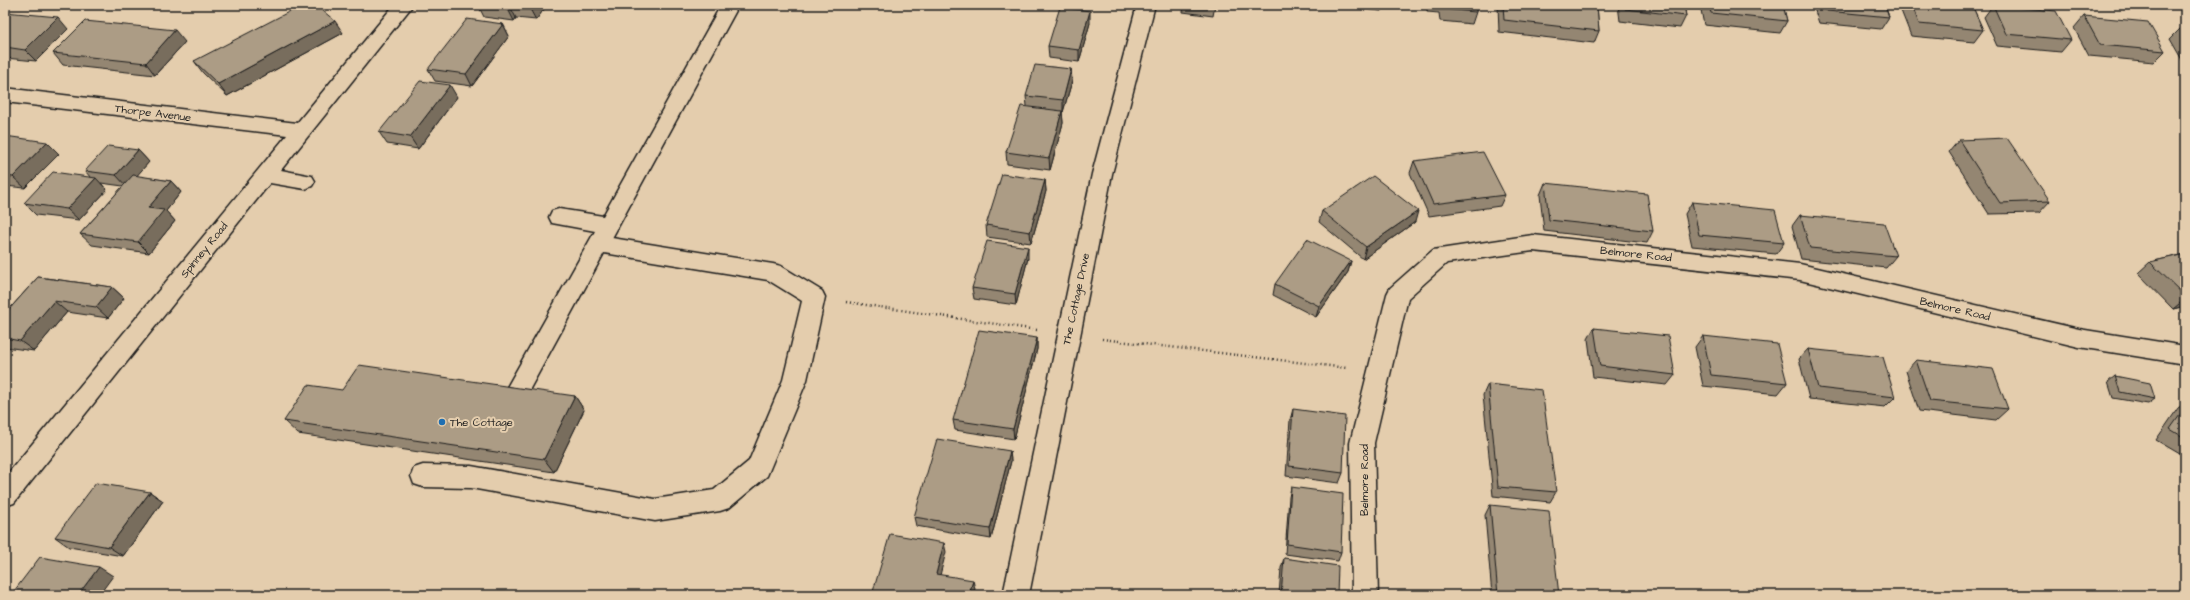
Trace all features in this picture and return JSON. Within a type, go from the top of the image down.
[{"type":"street","name":"Spinney Road","points":[[5,495],[404,5]]},
{"type":"street","points":[[518,389],[610,225],[730,5]]},
{"type":"street","name":"The Cottage Drive","points":[[1016,595],[1102,174],[1146,5]]},
{"type":"street","name":"Thorpe Avenue","points":[[5,95],[301,130]]},
{"type":"street","points":[[265,175],[305,181]]},
{"type":"street","points":[[559,217],[610,225]]},
{"type":"street","name":"Belmore Road","points":[[1365,595],[1362,443],[1398,294],[1441,256],[1534,243],[1800,272],[2079,338],[2185,355]]},
{"type":"street","points":[[423,476],[471,477],[655,510],[720,500],[758,468],[795,380],[814,297],[773,272],[599,244]]},
{"type":"building","points":[[302,5],[316,5],[335,21],[218,84],[194,61]]},
{"type":"building","points":[[480,5],[533,5],[530,9],[510,6],[508,9]]},
{"type":"building","points":[[1443,5],[1476,5],[1476,12],[1443,9]]},
{"type":"building","points":[[1503,5],[1597,5],[1599,31],[1504,20]]},
{"type":"building","points":[[1625,5],[1684,5],[1686,16],[1625,9]]},
{"type":"building","points":[[1709,5],[1783,5],[1787,21],[1711,13]]},
{"type":"building","points":[[1824,5],[1885,5],[1889,17],[1827,11]]},
{"type":"building","points":[[1912,5],[1972,5],[1983,30],[1919,24]]},
{"type":"building","points":[[1993,5],[2056,11],[2071,40],[2006,34]]},
{"type":"building","points":[[1060,7],[1090,11],[1079,50],[1048,46]]},
{"type":"building","points":[[5,12],[58,17],[25,50],[5,47]]},
{"type":"building","points":[[2084,16],[2148,22],[2165,51],[2100,45]]},
{"type":"building","points":[[467,19],[503,24],[466,74],[428,69]]},
{"type":"building","points":[[85,21],[175,30],[146,63],[53,53]]},
{"type":"building","points":[[2181,28],[2185,28],[2185,34]]},
{"type":"building","points":[[1035,65],[1071,69],[1063,100],[1026,96]]},
{"type":"building","points":[[420,81],[450,85],[410,137],[379,132]]},
{"type":"building","points":[[1021,106],[1062,111],[1049,158],[1006,152]]},
{"type":"building","points":[[5,136],[47,142],[13,177],[5,176]]},
{"type":"building","points":[[2007,138],[2050,201],[2000,203],[1959,140]]},
{"type":"building","points":[[108,146],[138,150],[116,175],[85,171]]},
{"type":"building","points":[[1483,152],[1505,195],[1433,204],[1414,161]]},
{"type":"building","points":[[53,172],[96,178],[67,209],[24,203]]},
{"type":"building","points":[[1002,174],[1045,180],[1030,232],[986,225]]},
{"type":"building","points":[[133,175],[171,181],[148,208],[164,210],[138,242],[80,234]]},
{"type":"building","points":[[1373,176],[1418,211],[1366,247],[1322,211]]},
{"type":"building","points":[[1545,183],[1647,194],[1653,231],[1549,220]]},
{"type":"building","points":[[1692,202],[1775,210],[1784,243],[1699,235]]},
{"type":"building","points":[[1800,215],[1884,223],[1896,256],[1810,248]]},
{"type":"building","points":[[1307,239],[1351,261],[1319,306],[1275,284]]},
{"type":"building","points":[[987,241],[1028,247],[1015,294],[972,288]]},
{"type":"building","points":[[2185,254],[2185,296],[2150,262]]},
{"type":"building","points":[[38,277],[112,287],[96,307],[54,301],[20,341],[5,338],[5,314]]},
{"type":"building","points":[[1594,328],[1668,336],[1675,375],[1600,366]]},
{"type":"building","points":[[979,330],[1037,338],[1013,429],[953,420]]},
{"type":"building","points":[[1703,336],[1777,344],[1787,383],[1711,375]]},
{"type":"building","points":[[1808,349],[1883,357],[1895,397],[1818,388]]},
{"type":"building","points":[[1916,360],[1993,369],[2008,409],[1930,401]]},
{"type":"building","name":"The Cottage","points":[[359,365],[575,396],[544,459],[284,421],[308,385],[342,390]]},
{"type":"building","points":[[2115,376],[2150,383],[2155,399],[2120,392]]},
{"type":"building","points":[[1488,384],[1542,390],[1556,492],[1498,487]]},
{"type":"building","points":[[2185,408],[2185,438],[2170,429]]},
{"type":"building","points":[[1293,409],[1345,416],[1343,473],[1289,466]]},
{"type":"building","points":[[937,439],[1010,451],[990,529],[914,517]]},
{"type":"building","points":[[96,483],[150,492],[109,547],[55,537]]},
{"type":"building","points":[[1291,487],[1343,494],[1341,552],[1287,544]]},
{"type":"building","points":[[1490,505],[1549,511],[1559,595],[1498,595]]},
{"type":"building","points":[[890,534],[944,543],[936,574],[973,580],[969,595],[872,595]]},
{"type":"building","points":[[40,557],[99,567],[78,595],[11,595]]},
{"type":"building","points":[[1284,558],[1338,566],[1337,595],[1281,595]]},
{"type":"place","name":"The Cottage","points":[[442,422]]}]
